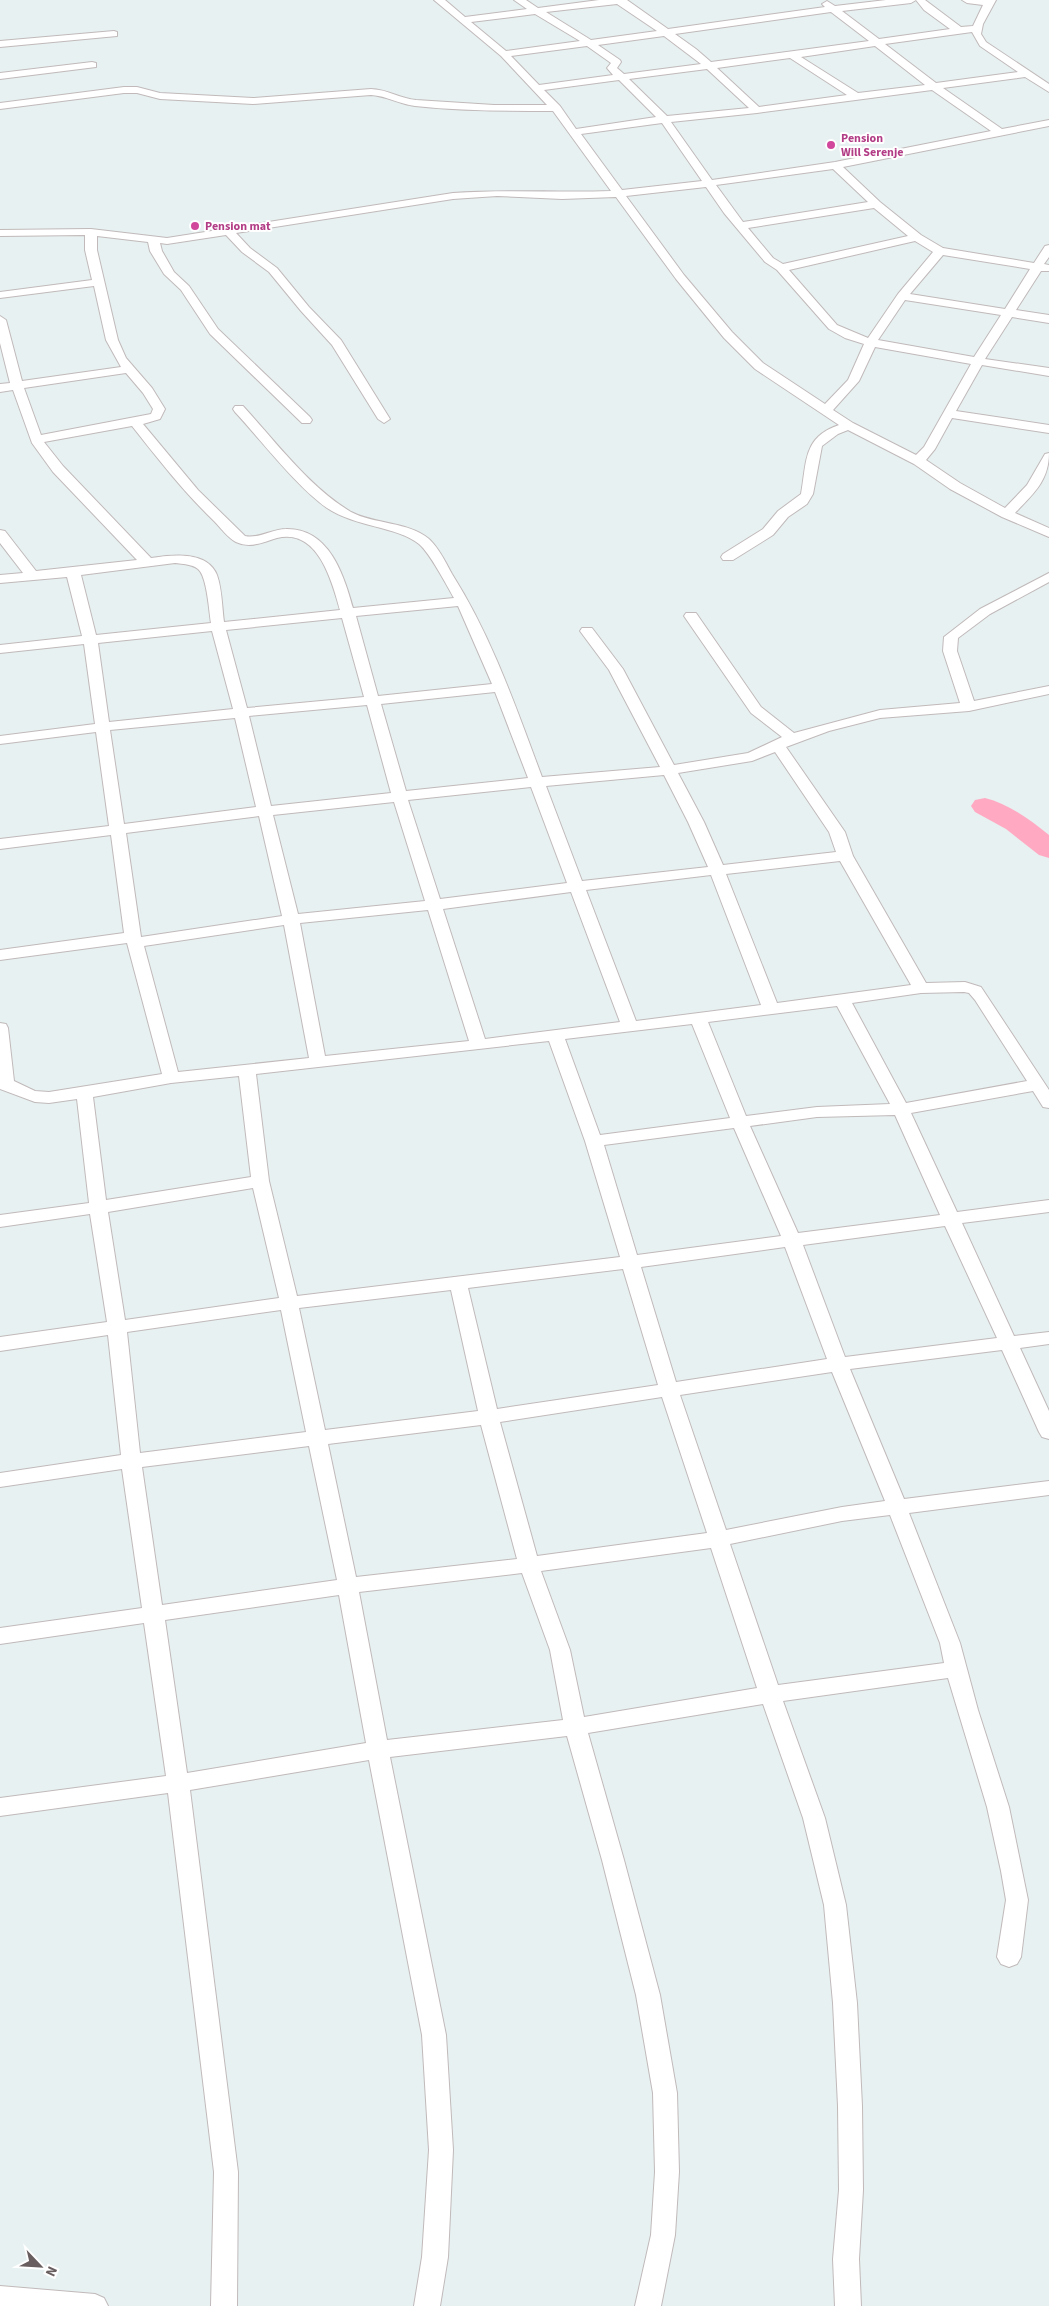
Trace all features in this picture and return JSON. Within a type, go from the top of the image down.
[{"type":"street","points":[[439,0],[504,54],[556,108],[680,277],[728,335],[759,366],[849,426],[918,461],[955,486],[1007,514],[1049,533]]},
{"type":"street","points":[[519,0],[588,42],[616,62],[612,68],[665,120],[728,211],[769,260],[781,268],[833,327],[853,339],[1049,372]]},
{"type":"street","points":[[463,20],[620,0],[668,32],[710,66],[757,110]]},
{"type":"street","points":[[818,0],[932,86],[999,132]]},
{"type":"street","points":[[504,54],[911,0]]},
{"type":"street","points":[[920,0],[927,8],[958,30]]},
{"type":"street","points":[[968,0],[990,2],[977,28],[976,34],[983,44],[1049,88]]},
{"type":"street","points":[[536,88],[792,55],[977,28]]},
{"type":"street","points":[[0,44],[114,34]]},
{"type":"street","points":[[792,55],[856,96]]},
{"type":"street","points":[[0,76],[92,65]]},
{"type":"street","points":[[574,132],[1026,74]]},
{"type":"street","points":[[0,106],[136,90],[160,96],[190,96],[253,101],[371,92],[386,93],[401,101],[416,103],[494,108],[556,108]]},
{"type":"street","points":[[0,232],[91,232],[122,234],[166,241],[453,196],[619,194],[835,165],[1049,122]]},
{"type":"street","points":[[1033,126],[1044,134]]},
{"type":"street","points":[[835,165],[876,204],[917,237],[940,251],[1049,268]]},
{"type":"street","points":[[742,226],[876,204]]},
{"type":"street","points":[[36,440],[136,423],[156,416],[159,409],[148,391],[121,359],[112,340],[91,250],[91,232]]},
{"type":"street","points":[[229,232],[246,250],[273,270],[305,309],[337,343],[384,419]]},
{"type":"street","points":[[781,268],[917,237]]},
{"type":"street","points":[[153,240],[156,251],[170,274],[185,288],[214,331],[306,420]]},
{"type":"street","points":[[918,461],[929,449],[978,361],[1049,248]]},
{"type":"street","points":[[825,411],[853,381],[871,342],[902,296],[940,251]]},
{"type":"street","points":[[0,294],[100,282]]},
{"type":"street","points":[[902,296],[1049,318]]},
{"type":"street","points":[[0,320],[17,385],[36,440],[58,469],[146,561]]},
{"type":"street","points":[[0,388],[129,369]]},
{"type":"street","points":[[239,408],[304,480],[330,504],[349,516],[414,535],[425,542],[462,601],[501,687],[575,887],[629,1025]]},
{"type":"street","points":[[950,414],[1049,430]]},
{"type":"street","points":[[136,423],[194,493],[240,539],[252,541],[278,533],[288,534],[316,544],[330,559],[337,574],[400,798],[479,1045]]},
{"type":"street","points":[[728,557],[768,532],[783,514],[802,501],[807,494],[816,445],[834,431],[849,426]]},
{"type":"street","points":[[1007,514],[1032,487],[1049,457]]},
{"type":"street","points":[[1032,487],[1049,490]]},
{"type":"street","points":[[0,534],[31,574]]},
{"type":"street","points":[[0,579],[175,559],[191,561],[203,566],[210,575],[218,626],[241,712],[291,919],[318,1062]]},
{"type":"street","points":[[73,572],[90,639],[134,940],[171,1078]]},
{"type":"street","points":[[969,706],[950,651],[951,637],[993,608],[1049,577]]},
{"type":"street","points":[[0,649],[462,601]]},
{"type":"street","points":[[691,616],[756,710],[785,742],[837,832],[844,856],[921,988]]},
{"type":"street","points":[[587,630],[616,669],[671,770],[717,870],[771,1009]]},
{"type":"street","points":[[0,740],[241,712],[372,701],[501,687]]},
{"type":"street","points":[[0,844],[264,812],[537,782],[671,770],[752,756],[785,742],[880,714],[934,711],[1049,690]]},
{"type":"street","points":[[0,955],[134,940],[291,919],[434,905],[844,856]]},
{"type":"street","points":[[0,1028],[3,1084],[30,1096],[49,1097],[171,1078],[554,1036],[629,1025],[842,1000],[921,988],[965,987],[975,990],[981,997],[1049,1103]]},
{"type":"street","points":[[842,1000],[901,1109],[1049,1432]]},
{"type":"street","points":[[698,1018],[740,1122],[792,1241],[838,1364],[898,1507],[950,1643],[967,1710],[998,1807],[1017,1900],[1009,1957]]},
{"type":"street","points":[[554,1036],[594,1141],[669,1390],[770,1694],[814,1818],[835,1905],[845,2003],[850,2106],[851,2190],[846,2259],[848,2306]]},
{"type":"street","points":[[247,1070],[260,1181],[289,1302],[348,1586],[434,2035],[441,2150],[434,2256],[427,2306]]},
{"type":"street","points":[[594,1141],[817,1112],[901,1109],[1037,1085]]},
{"type":"street","points":[[84,1093],[88,1111],[89,1135],[98,1206],[117,1328],[131,1461],[178,1783],[226,2172],[224,2306]]},
{"type":"street","points":[[0,1221],[169,1197],[260,1181]]},
{"type":"street","points":[[0,1344],[289,1302],[629,1262],[1049,1206]]},
{"type":"street","points":[[458,1282],[489,1417],[530,1565],[560,1650],[575,1727],[613,1860],[648,1995],[665,2093],[667,2172],[664,2235],[648,2306]]},
{"type":"street","points":[[0,1480],[131,1461],[489,1417],[838,1364],[1049,1338]]},
{"type":"street","points":[[0,1636],[348,1586],[530,1565],[719,1539],[842,1514],[1049,1488]]},
{"type":"street","points":[[0,1807],[178,1783],[378,1750],[575,1727],[770,1694],[957,1669]]},
{"type":"street","points":[[0,2298],[95,2306]]},
{"type":"waterway","points":[[985,806],[1016,823],[1049,849]]},
{"type":"place","name":"Pension Will Serenje","points":[[831,145]]},
{"type":"place","name":"Pension mat","points":[[195,226]]}]
